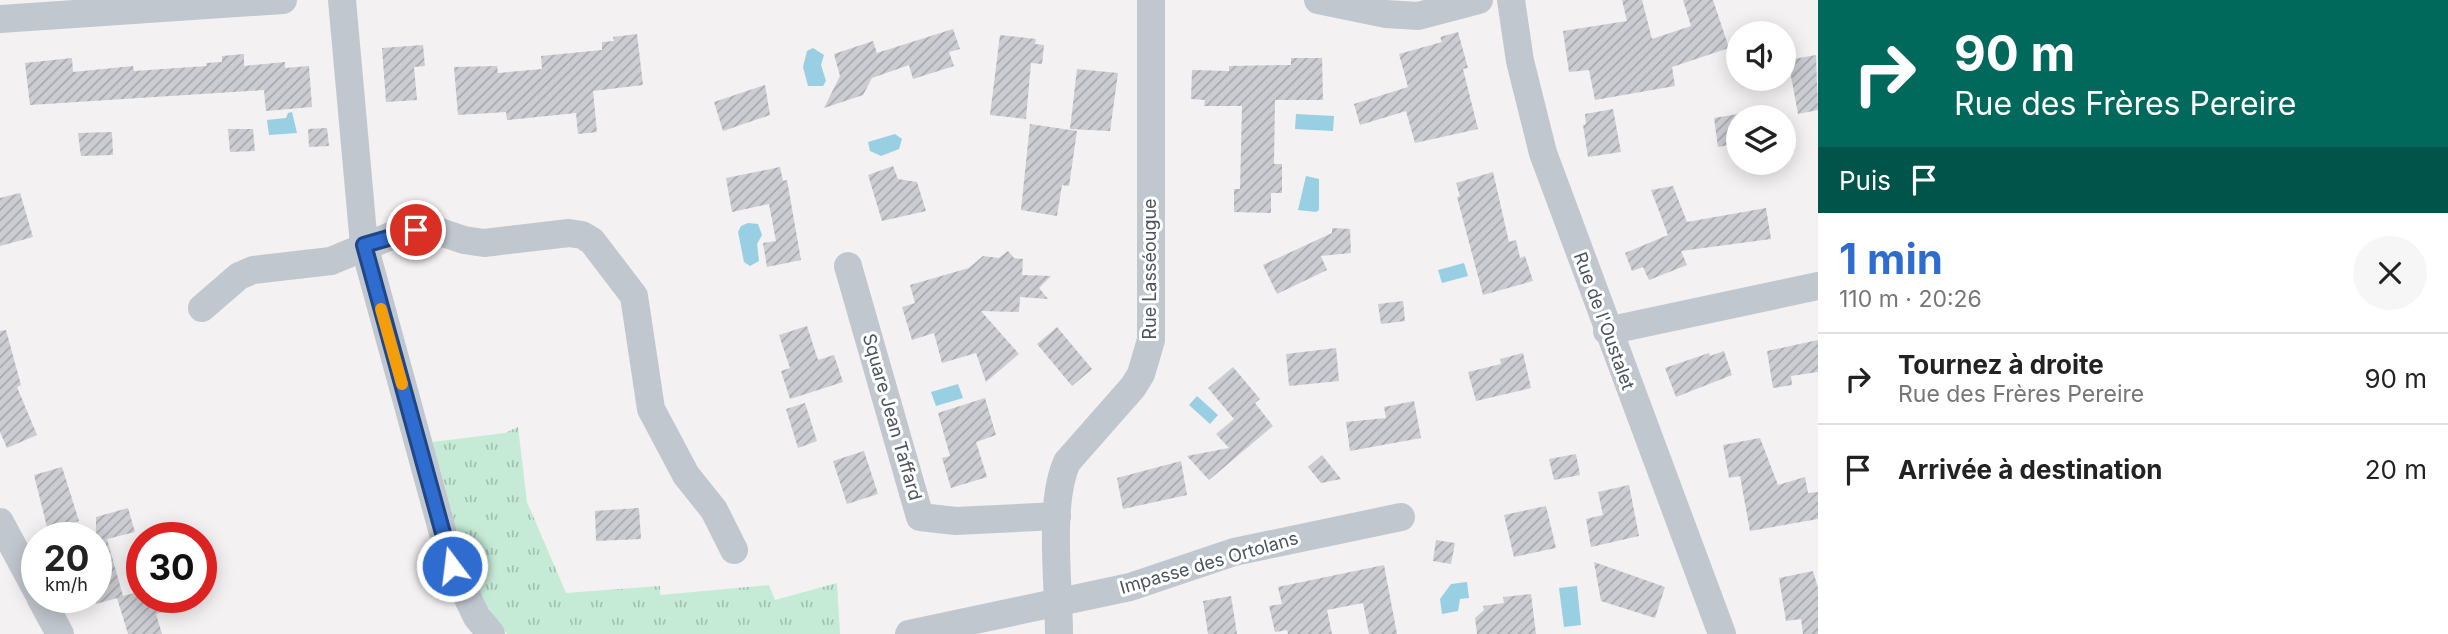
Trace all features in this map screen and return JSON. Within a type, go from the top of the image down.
[{"type":"street","points":[[0,19],[213,8],[283,0]]},
{"type":"street","points":[[342,0],[364,245],[452,566],[477,617],[491,634]]},
{"type":"street","points":[[1150,0],[1164,0]]},
{"type":"street","name":"Rue Lasséougue","points":[[1059,634],[1059,483],[1067,462],[1133,387],[1149,350],[1150,0]]},
{"type":"street","points":[[1318,0],[1386,14],[1418,16],[1479,0]]},
{"type":"street","name":"Rue de l'Oustalet","points":[[1511,0],[1520,61],[1543,153],[1607,331],[1722,634]]},
{"type":"street","points":[[202,308],[239,276],[253,270],[331,261],[364,245],[416,230],[438,231],[464,240],[484,243],[569,233],[582,235],[592,241],[634,296],[651,409],[686,475],[714,510],[734,551]]},
{"type":"street","name":"Square Jean Taffard","points":[[848,266],[920,517],[956,521],[1057,516]]},
{"type":"street","points":[[1607,331],[1818,286]]},
{"type":"street","name":"Impasse des Ortolans","points":[[909,634],[1143,583],[1234,552],[1401,517]]},
{"type":"street","points":[[0,522],[21,561]]},
{"type":"street","points":[[49,613],[60,634]]},
{"type":"green space","points":[[518,427],[527,502],[566,593],[660,586],[660,595],[769,585],[775,600],[837,583],[840,634],[507,634],[492,613],[469,567],[432,442],[505,433]]},
{"type":"water","points":[[813,48],[824,55],[821,65],[826,81],[823,86],[808,86],[803,67],[807,51]]},
{"type":"water","points":[[292,112],[297,133],[269,135],[267,120],[286,118],[288,113]]},
{"type":"water","points":[[1296,114],[1334,116],[1333,131],[1295,129]]},
{"type":"water","points":[[895,134],[902,139],[899,149],[881,156],[870,151],[868,142]]},
{"type":"water","points":[[1306,176],[1319,179],[1319,210],[1316,212],[1298,210]]},
{"type":"water","points":[[748,223],[758,224],[762,235],[757,244],[759,261],[750,266],[744,262],[738,232],[741,226]]},
{"type":"water","points":[[1464,263],[1468,276],[1442,283],[1438,270]]},
{"type":"water","points":[[958,384],[963,398],[936,406],[931,392]]},
{"type":"water","points":[[1197,396],[1218,415],[1210,424],[1189,405]]},
{"type":"water","points":[[1467,582],[1469,598],[1460,599],[1458,611],[1442,614],[1440,599],[1451,584]]},
{"type":"water","points":[[1577,586],[1581,625],[1564,627],[1559,588]]},
{"type":"building","points":[[1622,0],[1642,0],[1652,39],[1691,26],[1683,0],[1713,0],[1726,39],[1726,49],[1672,67],[1675,86],[1595,100],[1589,70],[1569,72],[1563,31],[1627,21]]},
{"type":"building","points":[[953,29],[960,49],[949,52],[954,66],[913,79],[909,65],[872,78],[863,95],[824,108],[840,76],[834,54],[873,41],[877,53]]},
{"type":"building","points":[[1458,32],[1468,68],[1463,69],[1478,129],[1415,143],[1406,111],[1360,125],[1354,104],[1408,87],[1399,54],[1442,42],[1440,37]]},
{"type":"building","points":[[637,34],[643,85],[593,91],[597,132],[578,134],[576,113],[507,120],[506,112],[458,115],[454,67],[497,66],[498,73],[542,69],[541,56],[602,50],[602,42],[614,41],[613,37]]},
{"type":"building","points":[[1000,35],[1036,39],[1035,44],[1044,45],[1042,64],[1031,63],[1026,119],[990,115]]},
{"type":"building","points":[[423,45],[425,66],[414,67],[417,100],[386,102],[382,48]]},
{"type":"building","points":[[244,54],[244,66],[285,62],[285,68],[309,66],[312,107],[266,111],[264,90],[30,105],[25,63],[72,58],[73,72],[133,66],[134,71],[207,66],[206,63],[222,62],[222,56]]},
{"type":"building","points":[[1816,55],[1818,110],[1798,114],[1794,91],[1796,91],[1796,59]]},
{"type":"building","points":[[1291,58],[1322,58],[1323,100],[1275,100],[1274,164],[1282,164],[1282,193],[1271,193],[1271,213],[1234,212],[1234,189],[1240,189],[1242,106],[1204,106],[1205,100],[1191,99],[1192,70],[1229,71],[1229,66],[1291,65]]},
{"type":"building","points":[[1077,69],[1118,73],[1110,131],[1070,129]]},
{"type":"building","points":[[765,85],[770,115],[723,131],[714,102]]},
{"type":"building","points":[[1613,109],[1621,152],[1588,157],[1583,125],[1586,124],[1585,114]]},
{"type":"building","points":[[1726,116],[1726,145],[1718,147],[1714,118]]},
{"type":"building","points":[[1030,124],[1077,131],[1069,186],[1062,185],[1057,216],[1021,210]]},
{"type":"building","points":[[327,128],[329,146],[309,147],[308,129]]},
{"type":"building","points":[[228,129],[253,129],[255,151],[230,152]]},
{"type":"building","points":[[112,132],[113,155],[81,156],[78,133]]},
{"type":"building","points":[[893,166],[898,179],[917,182],[926,211],[882,221],[868,175]]},
{"type":"building","points":[[780,167],[783,181],[787,180],[801,260],[767,267],[763,243],[776,241],[769,204],[732,212],[726,178]]},
{"type":"building","points":[[1493,172],[1509,242],[1516,240],[1520,258],[1525,256],[1533,281],[1483,295],[1457,197],[1460,196],[1456,183]]},
{"type":"building","points":[[1673,186],[1687,222],[1766,208],[1771,239],[1681,251],[1687,265],[1649,280],[1643,267],[1632,271],[1625,253],[1668,235],[1651,190]]},
{"type":"building","points":[[20,193],[33,237],[0,246],[0,198]]},
{"type":"building","points":[[1332,228],[1350,229],[1351,253],[1321,256],[1327,270],[1277,294],[1263,265],[1332,233]]},
{"type":"building","points":[[1008,251],[1014,258],[1023,259],[1022,275],[1051,276],[1039,288],[1048,299],[1020,297],[1019,312],[981,311],[1019,354],[986,382],[976,353],[942,363],[934,333],[912,340],[902,307],[915,303],[910,285],[969,268],[983,256],[999,258]]},
{"type":"building","points":[[1403,301],[1405,321],[1381,324],[1378,304]]},
{"type":"building","points":[[807,326],[818,360],[834,355],[843,382],[790,399],[781,371],[790,368],[779,335]]},
{"type":"building","points":[[1057,327],[1092,369],[1072,386],[1037,344]]},
{"type":"building","points":[[6,330],[21,385],[17,387],[37,435],[7,448],[0,432],[0,331]]},
{"type":"building","points":[[1818,340],[1818,372],[1791,376],[1792,385],[1773,388],[1767,351]]},
{"type":"building","points":[[1336,348],[1339,381],[1289,386],[1286,354]]},
{"type":"building","points":[[1724,351],[1732,375],[1676,397],[1665,368],[1709,353],[1710,356]]},
{"type":"building","points":[[1523,353],[1531,388],[1476,401],[1468,372],[1501,364],[1500,359]]},
{"type":"building","points":[[1233,367],[1260,399],[1255,403],[1273,426],[1209,480],[1187,456],[1229,448],[1216,434],[1234,419],[1208,388]]},
{"type":"building","points":[[985,398],[996,435],[976,442],[987,477],[951,488],[942,458],[950,456],[938,413]]},
{"type":"building","points":[[1414,401],[1421,438],[1350,451],[1346,422],[1386,418],[1384,407]]},
{"type":"building","points":[[805,403],[817,441],[798,448],[786,409]]},
{"type":"building","points":[[1760,438],[1778,485],[1805,477],[1808,493],[1818,492],[1818,519],[1750,531],[1740,476],[1729,478],[1723,445]]},
{"type":"building","points":[[864,451],[878,494],[847,504],[833,461]]},
{"type":"building","points":[[1576,454],[1580,475],[1554,480],[1549,459]]},
{"type":"building","points":[[1322,455],[1341,479],[1321,483],[1308,467]]},
{"type":"building","points":[[1181,461],[1187,495],[1123,509],[1117,478]]},
{"type":"building","points":[[62,467],[79,521],[46,522],[34,475]]},
{"type":"building","points":[[1629,485],[1639,536],[1591,547],[1586,519],[1603,515],[1598,492]]},
{"type":"building","points":[[1546,506],[1556,548],[1514,557],[1504,515]]},
{"type":"building","points":[[128,508],[132,522],[126,522],[126,534],[112,538],[112,522],[96,522],[96,517]]},
{"type":"building","points":[[639,508],[641,539],[596,541],[595,511]]},
{"type":"building","points":[[1436,540],[1455,543],[1451,564],[1433,561]]},
{"type":"building","points":[[112,557],[123,596],[126,595],[126,613],[160,613],[156,614],[162,634],[128,634],[117,598],[112,599]]},
{"type":"building","points":[[1594,562],[1665,587],[1655,618],[1601,601]]},
{"type":"building","points":[[1384,565],[1397,634],[1369,634],[1363,603],[1327,610],[1332,634],[1288,634],[1287,630],[1275,632],[1269,606],[1282,604],[1278,587]]},
{"type":"building","points":[[1813,571],[1818,588],[1818,634],[1803,634],[1801,619],[1786,621],[1779,578]]},
{"type":"building","points":[[1531,594],[1536,634],[1477,634],[1475,618],[1484,610],[1483,606],[1504,603],[1503,597]]},
{"type":"building","points":[[1231,596],[1237,634],[1208,634],[1203,601]]},
{"type":"slow traffic","points":[[381,309],[402,384]]},
{"type":"route","points":[[416,230],[398,233],[364,245],[452,566]]}]
